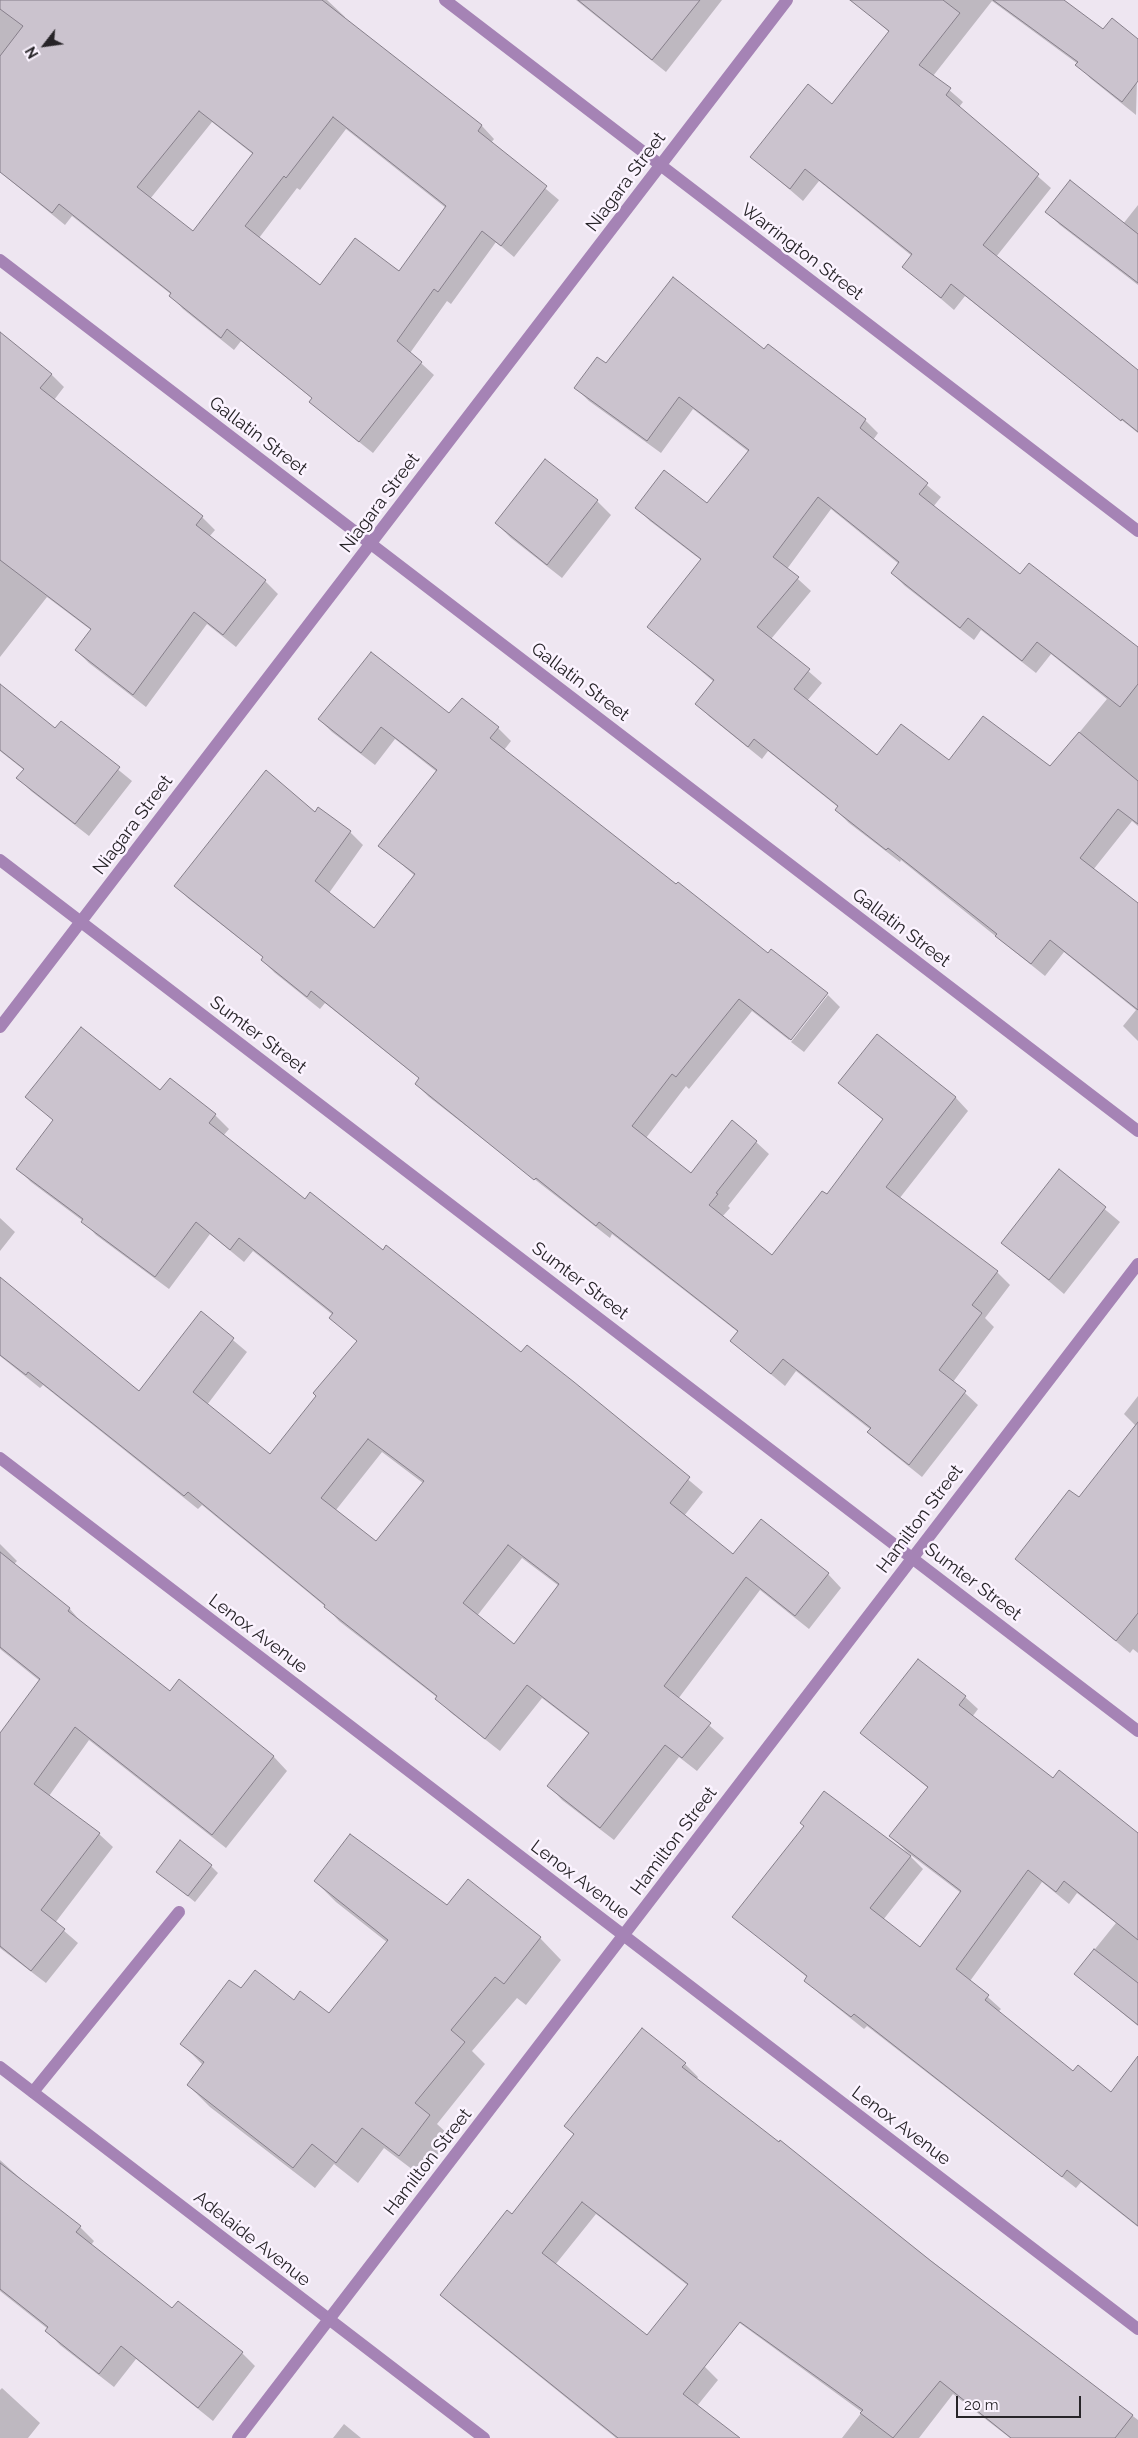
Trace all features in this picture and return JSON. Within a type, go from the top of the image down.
[{"type":"street","name":"Warrington Street","points":[[445,0],[1138,531]]},
{"type":"street","name":"Niagara Street","points":[[0,1027],[787,0]]},
{"type":"street","name":"Gallatin Street","points":[[0,260],[1138,1131]]},
{"type":"street","name":"Sumter Street","points":[[0,860],[1138,1730]]},
{"type":"street","name":"Hamilton Street","points":[[238,2438],[1138,1264]]},
{"type":"street","name":"Lenox Avenue","points":[[0,1458],[1138,2329]]},
{"type":"street","points":[[33,2092],[179,1912]]},
{"type":"street","name":"Adelaide Avenue","points":[[0,2067],[484,2438]]},
{"type":"building","points":[[0,0],[322,0],[482,125],[478,131],[547,186],[501,246],[482,231],[438,292],[434,289],[397,341],[422,362],[359,442],[309,402],[312,398],[227,329],[221,338],[169,296],[171,293],[59,204],[52,213],[0,172],[0,56],[23,26],[0,9]],"holes":[[[199,111],[253,153],[193,231],[137,187]],[[333,117],[446,206],[399,271],[355,238],[320,285],[245,226],[284,176],[286,178]]]},
{"type":"building","points":[[578,0],[700,0],[652,60]]},
{"type":"building","points":[[850,0],[943,0],[960,13],[919,65],[951,88],[946,95],[1039,174],[983,245],[1138,370],[1138,432],[1122,419],[1121,421],[951,284],[941,298],[902,267],[912,254],[805,169],[790,189],[750,157],[808,84],[832,104],[889,31]]},
{"type":"building","points":[[993,0],[1064,0],[1103,29],[1112,18],[1138,39],[1138,81],[1122,102],[1075,65],[1078,62]]},
{"type":"building","points":[[1070,180],[1138,234],[1138,283],[1045,212]]},
{"type":"building","points":[[673,277],[764,349],[768,344],[866,419],[860,428],[928,483],[919,494],[1020,574],[1029,563],[1138,647],[1138,684],[1120,707],[1037,642],[1022,661],[968,618],[960,628],[891,573],[899,562],[818,497],[773,557],[799,577],[757,627],[810,669],[794,689],[877,755],[901,724],[949,760],[983,716],[1050,766],[1079,732],[1138,781],[1138,824],[1118,809],[1080,858],[1138,903],[1138,1010],[1050,940],[1031,964],[995,936],[997,934],[888,848],[886,850],[835,810],[838,806],[754,739],[748,747],[695,704],[714,680],[647,627],[701,559],[635,508],[664,470],[707,503],[749,450],[679,397],[647,441],[574,388],[597,357],[606,363]]},
{"type":"building","points":[[0,332],[52,374],[40,388],[203,516],[196,525],[266,580],[223,635],[194,612],[133,695],[75,650],[91,629],[0,560]]},
{"type":"building","points":[[545,459],[598,500],[547,565],[495,523]]},
{"type":"building","points":[[371,652],[449,713],[462,698],[499,727],[490,738],[676,884],[678,882],[768,953],[771,949],[828,993],[791,1040],[739,999],[676,1077],[672,1074],[632,1126],[691,1173],[732,1120],[757,1141],[716,1193],[718,1194],[709,1205],[772,1255],[822,1191],[827,1194],[883,1119],[838,1083],[877,1034],[956,1097],[886,1187],[998,1271],[972,1305],[982,1313],[939,1370],[966,1391],[909,1465],[867,1432],[871,1428],[783,1359],[771,1374],[730,1341],[738,1331],[599,1222],[596,1226],[536,1178],[534,1180],[415,1084],[419,1078],[311,991],[307,997],[261,960],[263,957],[174,886],[266,770],[315,812],[318,807],[351,831],[315,881],[374,928],[415,874],[378,846],[437,770],[381,727],[361,753],[318,719]]},
{"type":"building","points":[[0,684],[55,728],[61,721],[120,767],[75,824],[16,778],[24,769],[0,750]]},
{"type":"building","points":[[81,1027],[160,1090],[170,1078],[216,1114],[209,1123],[305,1199],[310,1192],[383,1250],[386,1245],[521,1352],[527,1345],[690,1477],[670,1503],[733,1554],[761,1519],[829,1573],[795,1616],[746,1577],[664,1686],[711,1723],[682,1758],[665,1745],[600,1828],[547,1786],[589,1733],[527,1685],[485,1739],[435,1699],[437,1696],[324,1607],[325,1605],[188,1492],[184,1496],[28,1372],[26,1375],[0,1355],[0,1277],[139,1391],[201,1311],[234,1338],[193,1392],[270,1454],[316,1396],[313,1393],[357,1341],[329,1318],[333,1313],[239,1238],[230,1250],[196,1222],[155,1277],[81,1222],[83,1219],[16,1169],[53,1120],[25,1097]],"holes":[[[368,1439],[424,1481],[376,1541],[321,1498]],[[508,1545],[559,1584],[514,1644],[463,1603]]]},
{"type":"building","points":[[1059,1169],[1106,1207],[1049,1280],[1001,1243]]},
{"type":"building","points":[[1138,1422],[1138,1613],[1116,1641],[1015,1559],[1069,1490],[1079,1497]]},
{"type":"building","points":[[0,1552],[70,1608],[68,1611],[170,1691],[179,1679],[274,1756],[212,1835],[75,1727],[34,1784],[100,1833],[41,1910],[65,1929],[31,1971],[0,1946],[0,1733],[40,1679],[0,1647]]},
{"type":"building","points":[[918,1659],[966,1696],[959,1705],[1053,1778],[1059,1770],[1138,1833],[1138,1940],[1064,1881],[1056,1892],[1028,1870],[956,1969],[989,1995],[985,2000],[1073,2071],[1078,2065],[1111,2092],[1138,2056],[1138,2226],[1067,2170],[1062,2177],[854,2014],[851,2017],[804,1981],[807,1976],[732,1917],[804,1826],[800,1823],[824,1791],[911,1856],[870,1908],[920,1947],[961,1891],[889,1836],[928,1787],[860,1733]]},
{"type":"building","points":[[350,1834],[447,1905],[468,1879],[541,1937],[504,1984],[495,1977],[451,2030],[465,2042],[415,2103],[430,2115],[399,2156],[362,2128],[336,2163],[312,2144],[293,2168],[187,2085],[204,2062],[180,2044],[229,1980],[241,1988],[255,1970],[294,2000],[300,1991],[329,2013],[388,1940],[314,1881]]},
{"type":"building","points":[[180,1840],[212,1865],[188,1896],[156,1872]]},
{"type":"building","points":[[1094,1949],[1138,1983],[1138,2025],[1074,1974]]},
{"type":"building","points":[[642,2028],[686,2063],[682,2067],[779,2142],[780,2140],[931,2261],[1133,2415],[1115,2438],[1011,2438],[940,2381],[893,2438],[860,2413],[863,2410],[740,2322],[683,2394],[740,2438],[618,2438],[440,2295],[507,2210],[512,2214],[574,2134],[564,2126]],"holes":[[[582,2202],[688,2284],[647,2335],[542,2253]]]},
{"type":"building","points":[[0,2163],[81,2226],[76,2232],[172,2308],[178,2301],[243,2352],[198,2408],[121,2346],[99,2374],[45,2331],[48,2327],[0,2289]]}]
